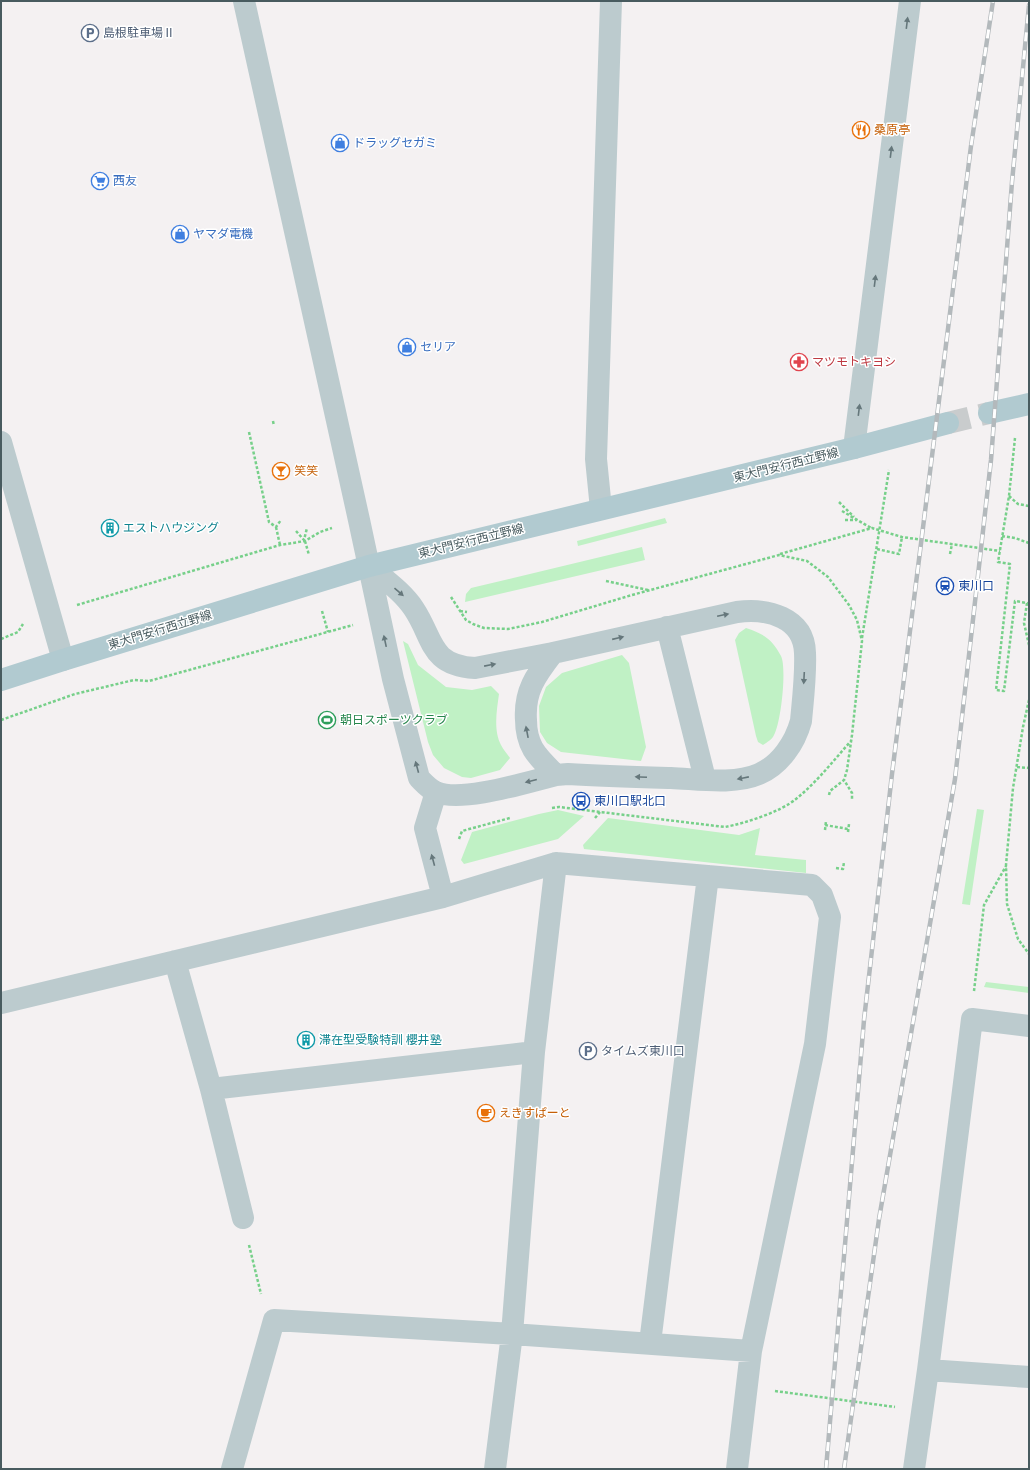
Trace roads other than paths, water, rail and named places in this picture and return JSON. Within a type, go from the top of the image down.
[{"type":"main road","points":[[990,413],[1029,404]]},
{"type":"main road","name":"東大門安行西立野線","points":[[1,680],[369,566],[854,448],[948,423]]},
{"type":"street","points":[[244,1],[393,679],[419,778],[426,786],[436,792],[456,795],[477,794],[556,775],[568,774],[733,780],[754,776],[767,770],[787,750],[796,736],[801,721],[805,652],[804,645],[801,637],[791,623],[775,614],[757,610],[737,612],[553,653],[475,668],[462,667],[440,655],[430,643],[414,609],[404,597],[369,566]]},
{"type":"street","points":[[601,509],[596,459],[612,1]]},
{"type":"street","points":[[854,448],[910,1]]},
{"type":"street","points":[[1,442],[63,660]]},
{"type":"street","points":[[667,627],[705,779]]},
{"type":"street","points":[[553,653],[539,671],[527,696],[525,706],[526,726],[529,742],[539,759],[556,775]]},
{"type":"street","points":[[436,792],[425,828],[443,897]]},
{"type":"street","points":[[495,1469],[512,1334],[534,1052],[556,863]]},
{"type":"street","points":[[1,1003],[443,897],[556,863],[812,885],[822,895],[830,917],[814,1044],[751,1351],[737,1469]]},
{"type":"street","points":[[650,1343],[708,876]]},
{"type":"street","points":[[175,961],[211,1090],[243,1218]]},
{"type":"street","points":[[914,1469],[928,1370],[972,1019],[1029,1026]]},
{"type":"street","points":[[211,1090],[534,1052]]},
{"type":"street","points":[[232,1469],[274,1320],[512,1334],[751,1351]]},
{"type":"street","points":[[928,1370],[1029,1376]]},
{"type":"tunnel","points":[[948,423],[989,413]]},
{"type":"railway","points":[[826,1469],[864,1020],[892,774],[971,146],[993,1]]},
{"type":"railway","points":[[844,1469],[879,1219],[955,779],[991,460],[1012,182],[1029,5]]},
{"type":"place","name":"島根駐車場Ⅱ","points":[[90,33]]},
{"type":"place","name":"桑原亭","points":[[861,130]]},
{"type":"place","name":"ドラッグセガミ","points":[[340,143]]},
{"type":"place","name":"西友","points":[[100,181]]},
{"type":"place","name":"ヤマダ電機","points":[[180,234]]},
{"type":"place","name":"セリア","points":[[407,347]]},
{"type":"place","name":"マツモトキヨシ","points":[[799,362]]},
{"type":"place","name":"笑笑","points":[[281,471]]},
{"type":"place","name":"エストハウジング","points":[[110,528]]},
{"type":"place","name":"東川口","points":[[945,586]]},
{"type":"place","name":"朝日スポーツクラブ","points":[[327,720]]},
{"type":"place","name":"東川口駅北口","points":[[581,801]]},
{"type":"place","name":"滞在型受験特訓 櫻井塾","points":[[306,1040]]},
{"type":"place","name":"タイムズ東川口","points":[[588,1051]]},
{"type":"place","name":"えきすぱーと","points":[[486,1113]]}]
